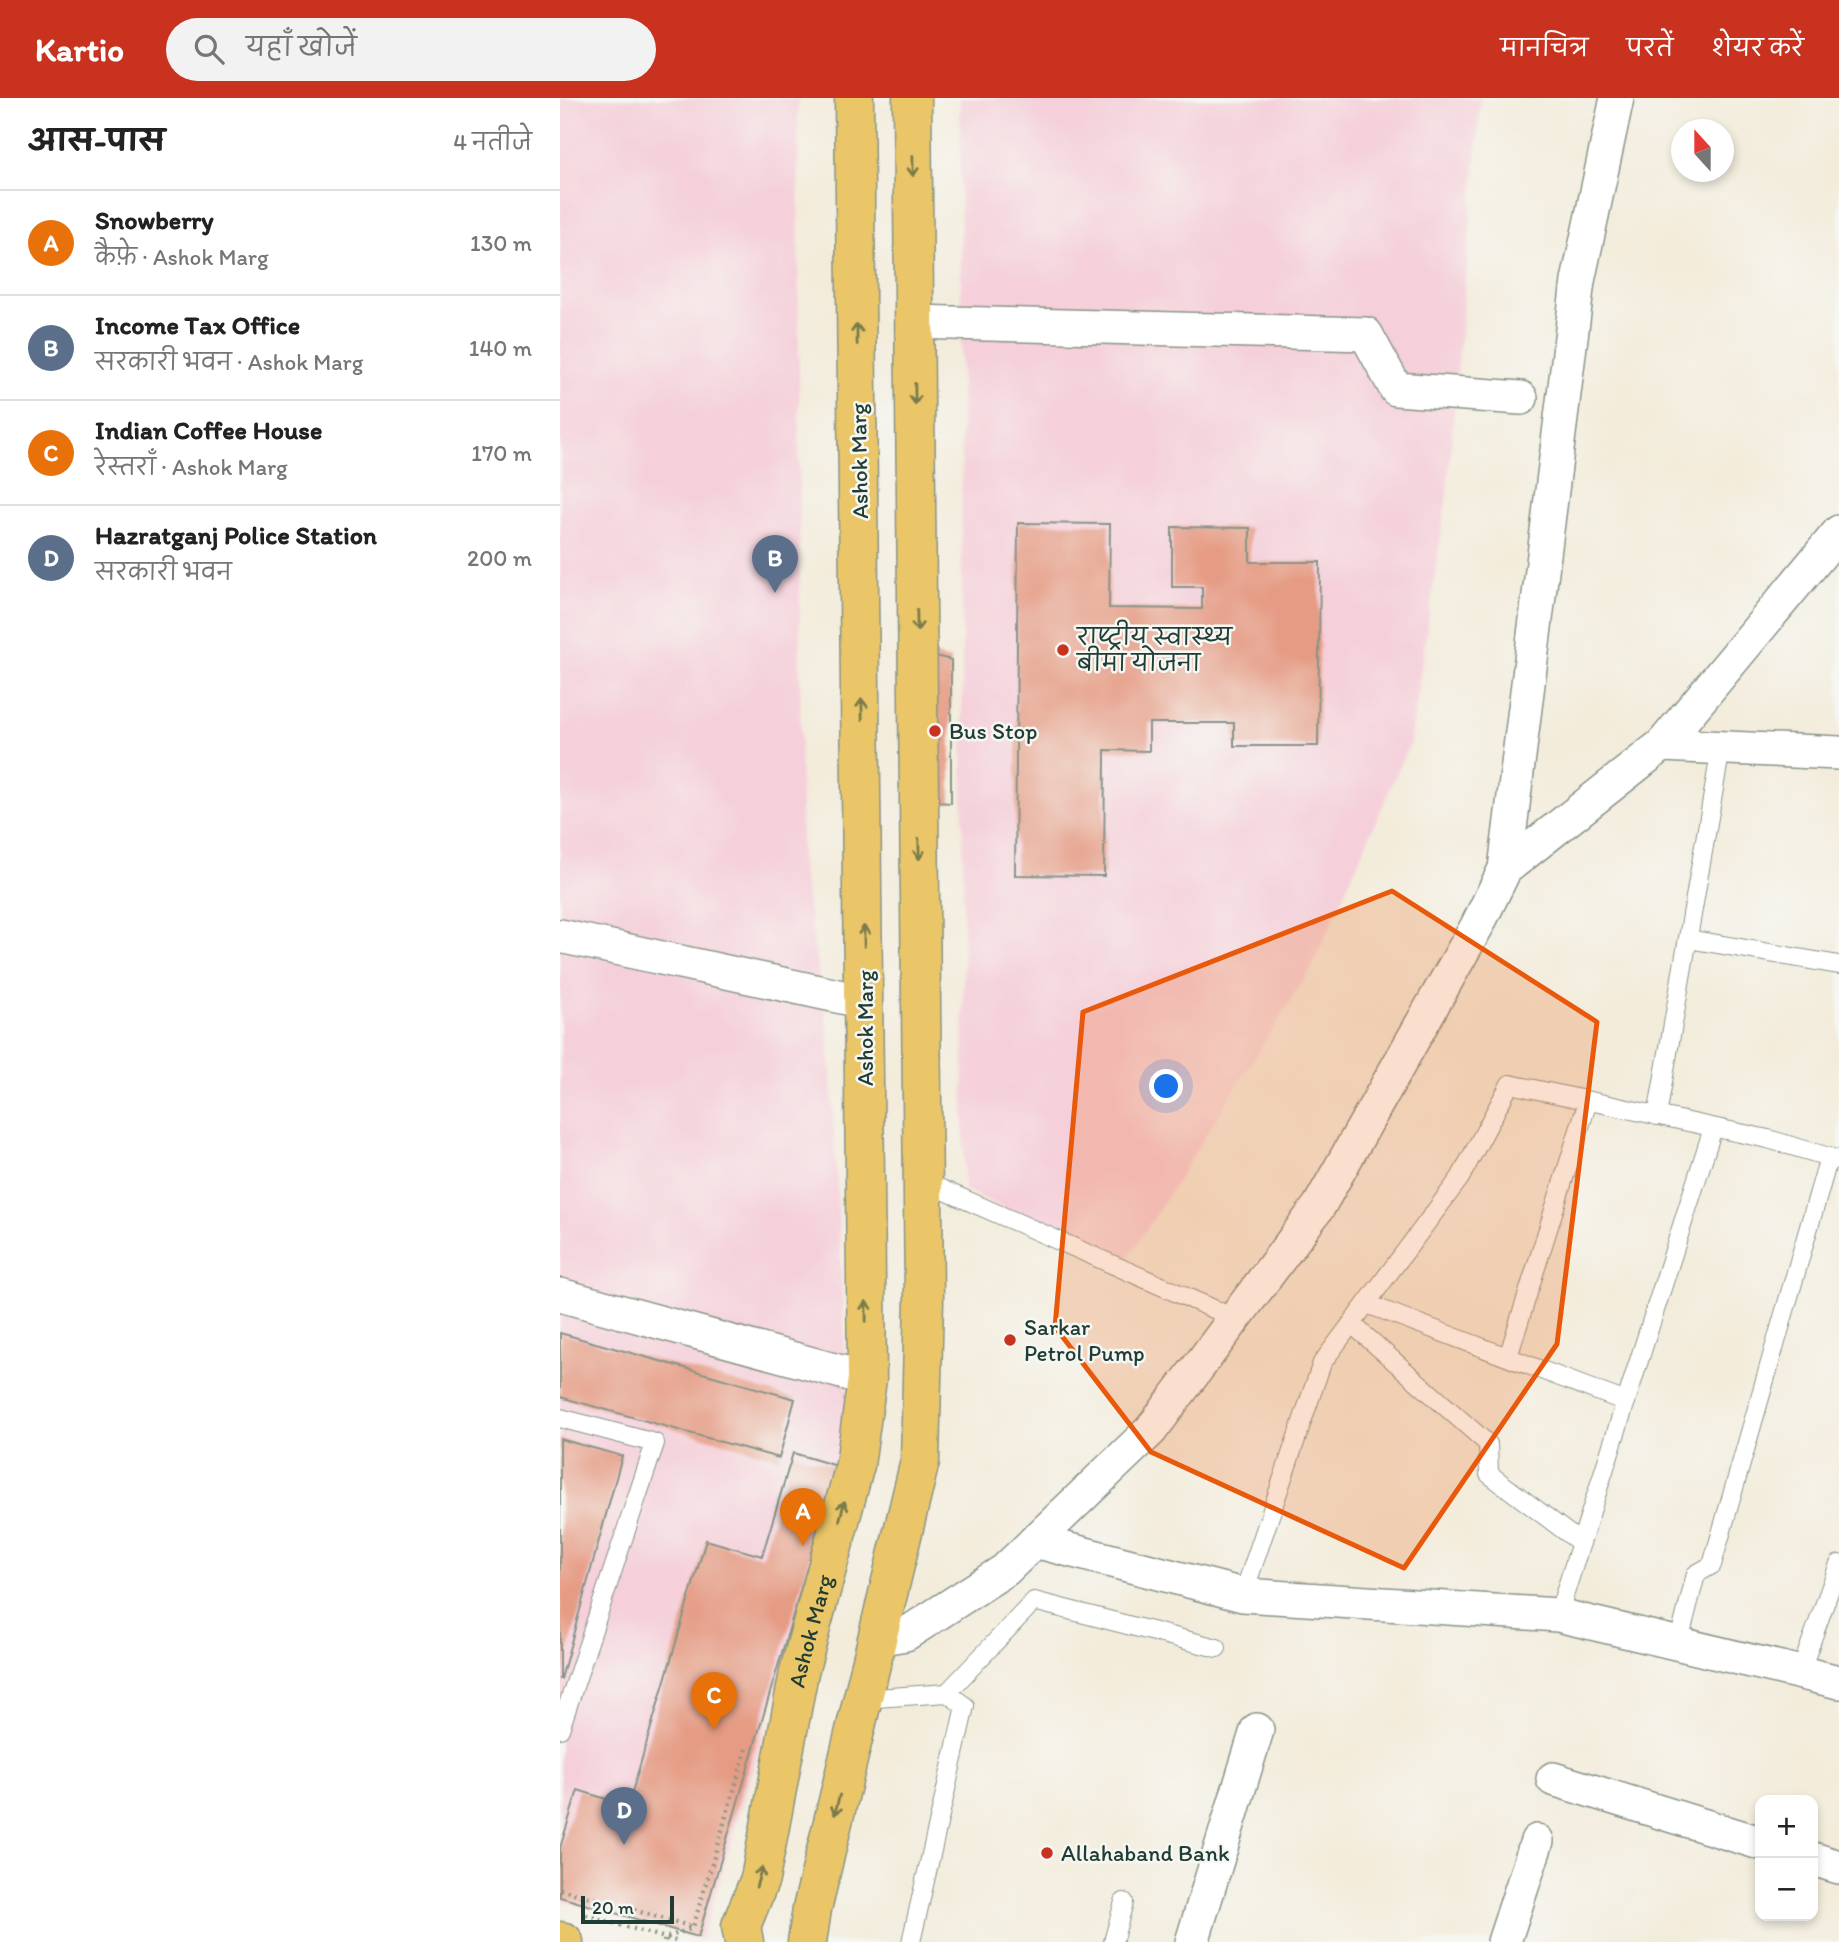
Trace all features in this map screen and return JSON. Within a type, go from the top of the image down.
[{"type":"main road","name":"Ashok Marg","points":[[739,1937],[760,1879],[799,1672],[855,1465],[867,1379],[854,98]]},
{"type":"main road","points":[[811,1931],[862,1699],[920,1461],[923,1181],[912,98]]},
{"type":"street","points":[[876,1639],[906,1634],[1005,1570],[1151,1430],[1319,1206],[1477,926],[1505,869],[1577,281],[1617,98]]},
{"type":"street","points":[[914,323],[1366,334],[1395,389],[1521,398]]},
{"type":"street","points":[[1505,869],[1662,745],[1839,532]]},
{"type":"street","points":[[1662,745],[1839,752]]},
{"type":"street","points":[[560,936],[865,1002]]},
{"type":"street","points":[[560,1295],[867,1379]]},
{"type":"street","points":[[1035,1541],[1243,1595],[1558,1615],[1839,1682]]},
{"type":"street","points":[[1192,1942],[1256,1730]]},
{"type":"street","points":[[1553,1779],[1755,1841]]},
{"type":"street","points":[[1504,1942],[1537,1841]]},
{"type":"street","points":[[1818,1861],[1839,1867]]},
{"type":"lane","points":[[1657,1116],[1721,748]]},
{"type":"lane","points":[[1688,939],[1839,965]]},
{"type":"lane","points":[[1243,1595],[1322,1363],[1460,1178],[1510,1084],[1713,1128],[1834,1158],[1712,1565],[1696,1574],[1678,1645]]},
{"type":"lane","points":[[1508,1357],[1588,1101]]},
{"type":"lane","points":[[1558,1615],[1713,1128]]},
{"type":"lane","points":[[923,1181],[1234,1318]]},
{"type":"lane","points":[[1367,1304],[1626,1402]]},
{"type":"lane","points":[[1352,1324],[1488,1444],[1489,1474],[1581,1542]]},
{"type":"lane","points":[[560,1418],[654,1443],[564,1705],[560,1729]]},
{"type":"lane","points":[[1800,1673],[1839,1564]]},
{"type":"lane","points":[[947,1693],[1034,1601],[1217,1648]]},
{"type":"lane","points":[[862,1699],[947,1693],[965,1706],[911,1942]]},
{"type":"lane","points":[[1113,1942],[1124,1902]]},
{"type":"path","points":[[664,1940],[693,1927],[748,1743]]},
{"type":"path","points":[[560,1889],[693,1927]]},
{"type":"path","points":[[569,1932],[679,1942]]},
{"type":"highlighted area","points":[[1392,891],[1597,1022],[1557,1344],[1404,1568],[1151,1452],[1055,1327],[1083,1012]]},
{"type":"shaded area","points":[[560,98],[798,98],[801,862],[829,1039],[850,1439],[702,1940],[560,1901]]},
{"type":"shaded area","points":[[960,98],[1481,98],[1447,494],[1410,743],[1312,967],[1125,1263],[964,1190]]},
{"type":"building","points":[[1018,523],[1110,524],[1109,608],[1202,609],[1202,587],[1172,587],[1172,527],[1250,528],[1250,562],[1320,562],[1318,746],[1234,746],[1234,723],[1149,723],[1149,751],[1105,750],[1104,876],[1015,875]]},
{"type":"building","name":"Bus Stop","points":[[917,651],[951,660],[951,803],[919,801]]},
{"type":"building","points":[[560,1333],[795,1399],[779,1458],[560,1397]]},
{"type":"building","points":[[560,1439],[622,1456],[561,1679],[560,1679]]},
{"type":"building","points":[[793,1453],[837,1466],[698,1937],[560,1897],[560,1848],[578,1790],[628,1806],[706,1540],[762,1556]]},
{"type":"place","name":"Income Tax Office","points":[[775,593]]},
{"type":"place","name":"राष्ट्रीय स्वास्थ्य बीमा योजना","points":[[1063,650]]},
{"type":"place","name":"Bus Stop","points":[[935,731]]},
{"type":"place","name":"Sarkar Petrol Pump","points":[[1010,1340]]},
{"type":"place","name":"Snowberry","points":[[803,1546]]},
{"type":"place","name":"Indian Coffee House","points":[[714,1730]]},
{"type":"place","name":"Hazratganj Police Station","points":[[624,1845]]},
{"type":"place","name":"Allahaband Bank","points":[[1047,1853]]}]
